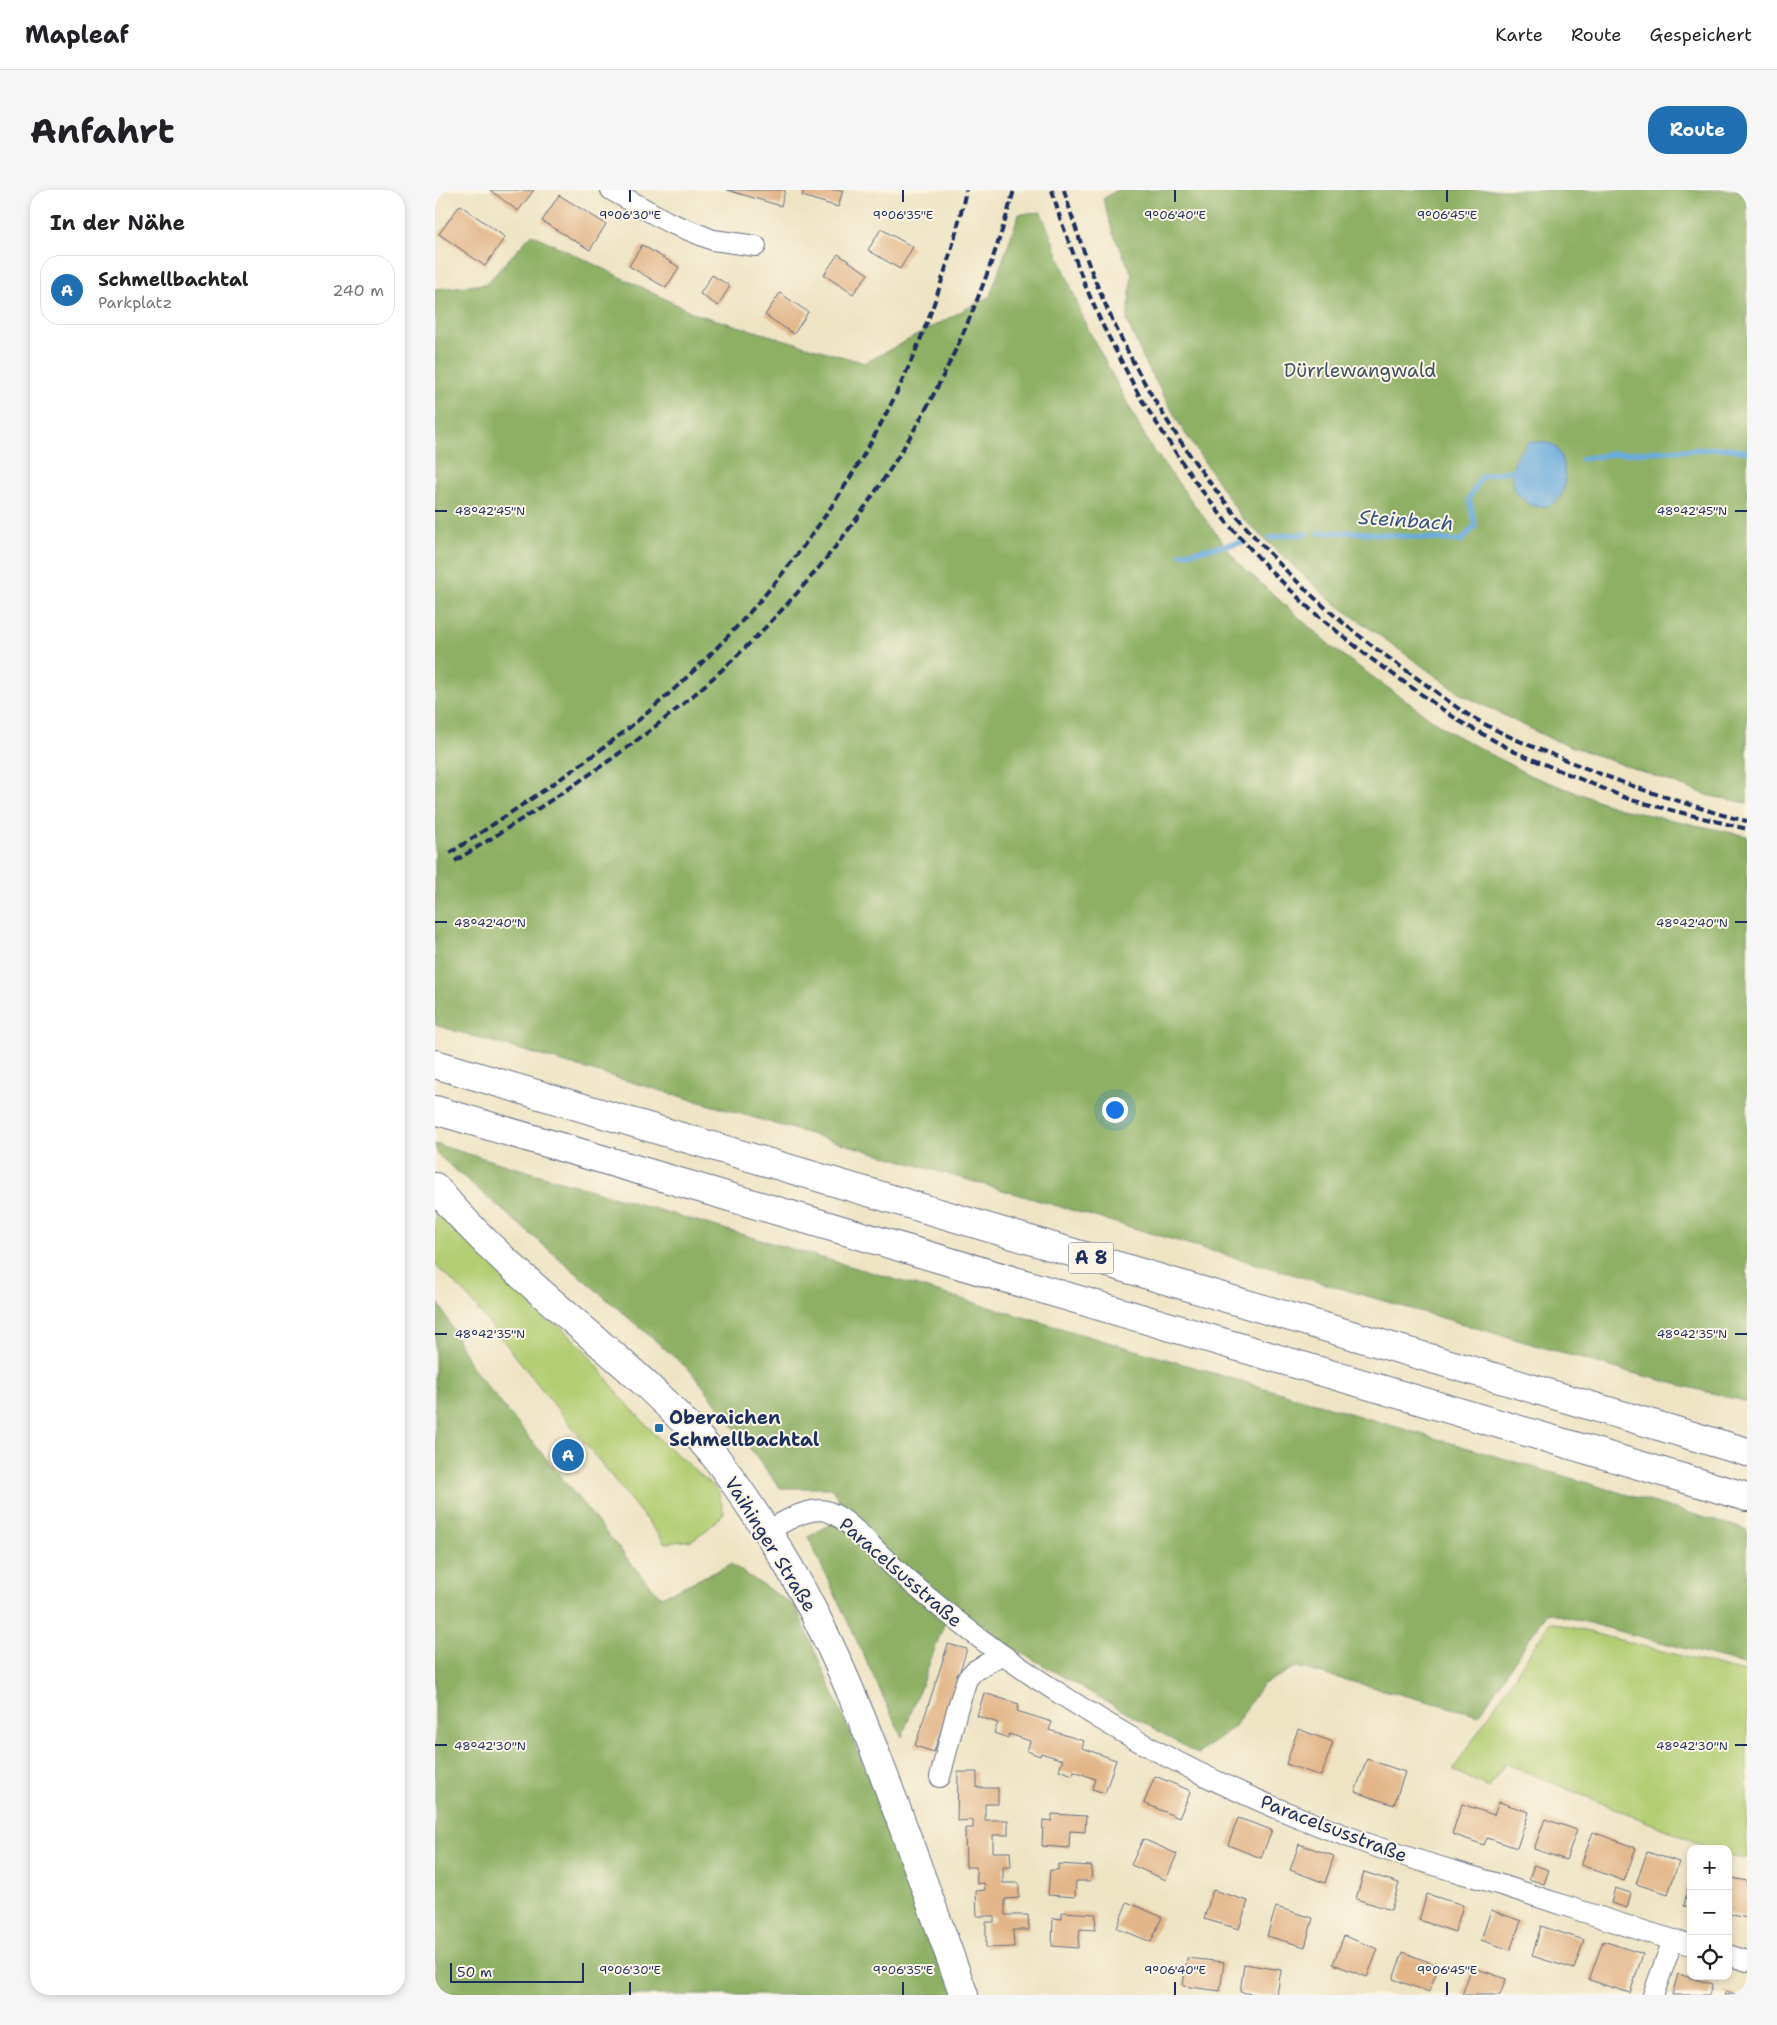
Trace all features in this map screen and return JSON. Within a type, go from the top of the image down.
[{"type":"main road","name":"A 8","points":[[435,1064],[1747,1452]]},
{"type":"main road","name":"A 8","points":[[435,1110],[1747,1497]]},
{"type":"main road","name":"Vaihinger Straße","points":[[435,1187],[468,1224],[509,1264],[593,1337],[674,1412],[730,1476],[768,1531],[807,1597],[851,1689],[965,1995]]},
{"type":"street","points":[[611,190],[668,222],[713,240],[756,246]]},
{"type":"street","name":"Paracelsusstraße","points":[[768,1531],[790,1519],[823,1510],[841,1518],[915,1588],[1001,1655],[1070,1701],[1140,1742],[1222,1783],[1293,1815],[1378,1847],[1682,1942]]},
{"type":"street","points":[[940,1777],[967,1679],[974,1671],[1001,1655]]},
{"type":"street","points":[[1653,1995],[1682,1942]]},
{"type":"street","points":[[1732,1957],[1747,1961]]},
{"type":"green space","name":"Dürrlewangwald","points":[[1116,190],[1747,190],[1747,803],[1710,796],[1551,739],[1461,694],[1330,600],[1242,518],[1181,427],[1145,362],[1127,321],[1132,274],[1113,233],[1103,199]]},
{"type":"green space","points":[[1041,212],[1086,325],[1149,444],[1238,563],[1334,649],[1448,731],[1529,775],[1621,809],[1747,836],[1747,1402],[1621,1370],[435,1025],[435,289],[486,284],[532,234],[696,314],[865,363],[990,296],[1019,214]]},
{"type":"green space","points":[[435,1144],[1747,1530],[1747,1665],[1547,1612],[1479,1715],[1296,1667],[1262,1685],[1235,1726],[1198,1754],[949,1611],[902,1737],[808,1537],[849,1514],[831,1488],[780,1488],[693,1373],[438,1155]]},
{"type":"green space","points":[[435,1210],[583,1348],[621,1397],[661,1441],[718,1490],[724,1513],[709,1528],[692,1540],[665,1543],[464,1292],[435,1265]]},
{"type":"green space","points":[[435,1299],[471,1366],[635,1568],[661,1597],[731,1564],[796,1607],[962,1995],[435,1995]]},
{"type":"green space","points":[[1550,1622],[1747,1673],[1747,1859],[1732,1856],[1732,1845],[1702,1845],[1505,1763],[1489,1788],[1453,1770]]},
{"type":"water","points":[[1529,442],[1546,442],[1554,446],[1560,453],[1565,482],[1560,497],[1551,505],[1539,507],[1527,503],[1517,494],[1513,480],[1515,461],[1519,453]]},
{"type":"building","points":[[490,190],[534,190],[518,211]]},
{"type":"building","points":[[727,190],[785,190],[781,206]]},
{"type":"building","points":[[804,190],[843,190],[838,207],[802,196]]},
{"type":"building","points":[[559,195],[606,224],[590,250],[542,221]]},
{"type":"building","points":[[460,205],[505,237],[485,266],[439,234]]},
{"type":"building","points":[[881,229],[913,247],[900,269],[868,250]]},
{"type":"building","points":[[642,245],[679,267],[666,288],[629,266]]},
{"type":"building","points":[[838,254],[868,274],[853,294],[824,275]]},
{"type":"building","points":[[712,275],[730,286],[718,306],[700,294]]},
{"type":"building","points":[[780,293],[808,312],[794,334],[765,315]]},
{"type":"building","points":[[948,1644],[967,1649],[934,1752],[915,1746]]},
{"type":"building","points":[[984,1693],[1019,1704],[1017,1711],[1052,1722],[1049,1730],[1084,1741],[1082,1748],[1116,1760],[1105,1793],[1092,1789],[1095,1779],[1074,1771],[1073,1775],[1059,1770],[1063,1760],[1041,1753],[1040,1756],[1027,1751],[1030,1741],[1009,1734],[1008,1738],[994,1733],[998,1723],[977,1716]]},
{"type":"building","points":[[1298,1729],[1333,1742],[1321,1776],[1286,1764]]},
{"type":"building","points":[[1367,1759],[1405,1772],[1394,1805],[1355,1792]]},
{"type":"building","points":[[958,1772],[977,1772],[977,1788],[998,1788],[998,1804],[985,1804],[985,1820],[1008,1820],[1008,1835],[993,1835],[993,1852],[1010,1852],[1011,1867],[1003,1867],[1003,1883],[1019,1883],[1019,1898],[1005,1899],[1005,1915],[1028,1915],[1029,1930],[1013,1930],[1014,1947],[986,1948],[986,1922],[994,1922],[994,1916],[977,1916],[976,1891],[985,1890],[984,1883],[977,1884],[976,1867],[966,1867],[965,1828],[973,1828],[973,1820],[957,1821]]},
{"type":"building","points":[[1155,1776],[1191,1791],[1179,1818],[1144,1803]]},
{"type":"building","points":[[1499,1802],[1529,1812],[1517,1848],[1487,1838],[1484,1845],[1452,1834],[1462,1804],[1494,1815]]},
{"type":"building","points":[[1052,1814],[1086,1816],[1085,1832],[1070,1831],[1069,1848],[1042,1846],[1043,1820],[1052,1821]]},
{"type":"building","points":[[1238,1818],[1272,1830],[1261,1858],[1228,1845]]},
{"type":"building","points":[[1545,1819],[1577,1830],[1566,1860],[1534,1849]]},
{"type":"building","points":[[1593,1832],[1636,1848],[1624,1881],[1581,1865]]},
{"type":"building","points":[[1143,1839],[1177,1854],[1166,1880],[1131,1865]]},
{"type":"building","points":[[1299,1844],[1334,1856],[1325,1883],[1290,1870]]},
{"type":"building","points":[[1647,1852],[1679,1862],[1668,1894],[1636,1884]]},
{"type":"building","points":[[1058,1864],[1092,1866],[1091,1881],[1076,1881],[1075,1897],[1048,1895],[1050,1870],[1058,1870]]},
{"type":"building","points":[[1534,1865],[1549,1870],[1544,1884],[1529,1879]]},
{"type":"building","points":[[1364,1872],[1399,1883],[1391,1910],[1356,1899]]},
{"type":"building","points":[[1732,1878],[1747,1881],[1747,1918],[1732,1915]]},
{"type":"building","points":[[1615,1888],[1631,1893],[1627,1908],[1611,1903]]},
{"type":"building","points":[[1213,1890],[1248,1901],[1239,1929],[1204,1919]]},
{"type":"building","points":[[1687,1891],[1687,1906],[1684,1906]]},
{"type":"building","points":[[1427,1894],[1463,1905],[1455,1932],[1419,1920]]},
{"type":"building","points":[[1127,1902],[1162,1917],[1151,1942],[1117,1928]]},
{"type":"building","points":[[1276,1907],[1313,1918],[1305,1947],[1267,1936]]},
{"type":"building","points":[[1491,1910],[1521,1921],[1510,1950],[1481,1940]]},
{"type":"building","points":[[1062,1912],[1096,1914],[1095,1930],[1080,1929],[1078,1948],[1052,1946],[1053,1918],[1062,1919]]},
{"type":"building","points":[[1541,1926],[1584,1940],[1574,1969],[1532,1956]]},
{"type":"building","points":[[1344,1936],[1378,1949],[1367,1977],[1333,1964]]},
{"type":"building","points":[[1603,1941],[1643,1954],[1630,1993],[1589,1980]]},
{"type":"building","points":[[1403,1952],[1439,1966],[1429,1992],[1393,1979]]},
{"type":"building","points":[[1187,1958],[1224,1962],[1220,1991],[1183,1986]]},
{"type":"building","points":[[1244,1964],[1281,1970],[1277,1995],[1240,1992]]},
{"type":"building","points":[[1472,1967],[1506,1979],[1500,1995],[1462,1995]]},
{"type":"building","points":[[1678,1974],[1687,1977],[1687,1980],[1698,1980],[1712,1984],[1709,1995],[1672,1995]]},
{"type":"building","points":[[1726,1991],[1738,1995],[1724,1995]]},
{"type":"waterway","name":"Steinbach","points":[[1582,459],[1611,454],[1727,448],[1747,452]]},
{"type":"waterway","name":"Steinbach","points":[[1319,533],[1354,532],[1461,541],[1475,526],[1469,499],[1482,476],[1519,469]]},
{"type":"waterway","name":"Steinbach","points":[[1270,538],[1307,534]]},
{"type":"waterway","name":"Steinbach","points":[[1181,554],[1244,542]]},
{"type":"railway","points":[[450,853],[568,774],[635,723],[695,670],[750,612],[801,550],[846,484],[885,415],[919,343],[946,268],[966,190]]},
{"type":"railway","points":[[455,861],[583,779],[657,725],[720,671],[778,614],[831,552],[879,486],[921,417],[958,345],[989,269],[1014,190]]},
{"type":"railway","points":[[1052,190],[1060,218],[1085,285],[1102,324],[1141,399],[1193,479],[1227,523],[1268,568],[1312,611],[1370,658],[1459,721],[1515,752],[1631,800],[1747,829]]},
{"type":"railway","points":[[1064,190],[1083,249],[1106,306],[1133,361],[1163,414],[1197,465],[1234,513],[1275,559],[1319,602],[1372,646],[1455,706],[1497,731],[1532,747],[1628,784],[1719,814],[1747,821]]},
{"type":"place","name":"Oberaichen Schmellbachtal","points":[[659,1428]]},
{"type":"place","name":"Schmellbachtal","points":[[568,1455]]}]
